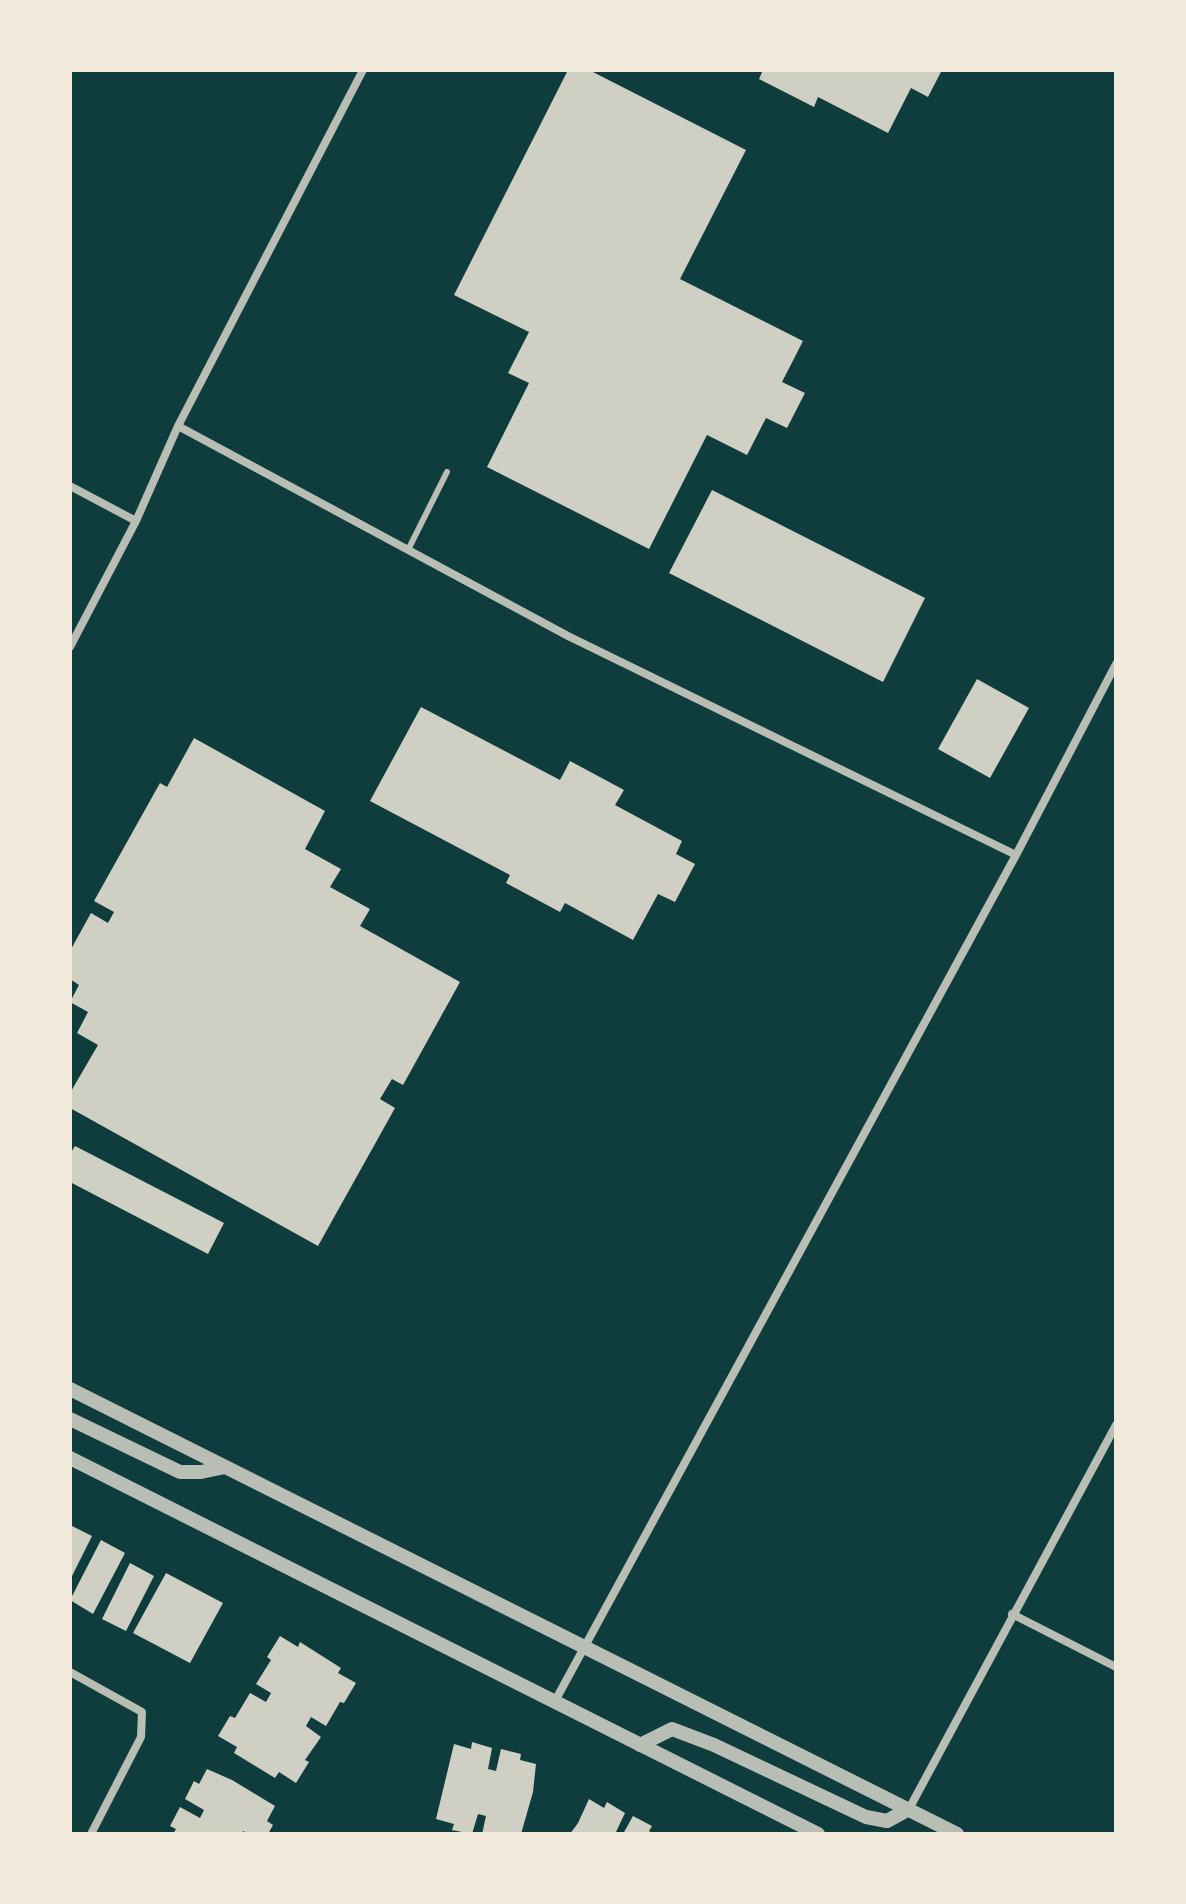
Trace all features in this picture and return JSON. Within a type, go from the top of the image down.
[{"type":"street","points":[[70,647],[136,521],[178,426],[363,70]]},
{"type":"street","points":[[178,426],[568,636],[1016,855]]},
{"type":"street","points":[[70,486],[136,521]]},
{"type":"street","points":[[555,1701],[1016,855],[1116,664]]},
{"type":"street","points":[[70,1389],[957,1834]]},
{"type":"street","points":[[70,1419],[180,1472],[225,1467]]},
{"type":"street","points":[[640,1745],[672,1729],[714,1745],[866,1817],[887,1821],[909,1809],[1116,1425]]},
{"type":"street","points":[[70,1458],[818,1834]]},
{"type":"street","points":[[1012,1614],[1116,1667]]},
{"type":"street","points":[[70,1672],[142,1712],[141,1737],[91,1834]]},
{"type":"lane","points":[[408,550],[447,472]]},
{"type":"building","points":[[568,70],[589,70],[746,150],[680,279],[803,341],[782,382],[805,393],[787,428],[766,418],[747,455],[707,435],[649,549],[487,467],[529,383],[508,373],[529,332],[454,295]]},
{"type":"building","points":[[763,70],[942,70],[928,97],[911,88],[888,133],[818,97],[814,107],[759,79]]},
{"type":"building","points":[[712,490],[925,598],[883,682],[669,573]]},
{"type":"building","points":[[977,679],[1029,708],[990,778],[938,749]]},
{"type":"building","points":[[421,707],[560,780],[570,761],[624,790],[615,805],[682,841],[676,854],[695,864],[675,902],[658,894],[633,940],[565,903],[560,912],[506,883],[510,875],[370,801]]},
{"type":"building","points":[[194,738],[325,811],[305,849],[341,869],[330,887],[370,909],[360,926],[460,982],[403,1085],[392,1079],[380,1099],[395,1108],[318,1246],[70,1108],[70,1093],[98,1045],[77,1033],[88,1012],[70,1002],[79,985],[70,979],[70,951],[91,913],[108,923],[114,912],[94,901],[160,783],[167,787]]},
{"type":"building","points":[[75,1146],[224,1223],[208,1254],[70,1182],[70,1154]]},
{"type":"building","points":[[70,1525],[92,1536],[70,1580]]},
{"type":"building","points":[[101,1540],[125,1553],[93,1614],[70,1600]]},
{"type":"building","points":[[130,1563],[154,1576],[126,1631],[102,1619]]},
{"type":"building","points":[[166,1573],[223,1603],[190,1663],[133,1633]]},
{"type":"building","points":[[280,1636],[298,1647],[300,1642],[341,1668],[338,1673],[356,1683],[326,1726],[311,1717],[306,1726],[321,1737],[305,1760],[309,1762],[296,1783],[279,1772],[275,1778],[234,1753],[237,1747],[218,1736],[230,1716],[235,1718],[250,1693],[266,1702],[271,1693],[256,1684],[271,1660],[267,1657]]},
{"type":"building","points":[[472,1742],[492,1748],[488,1769],[496,1771],[501,1749],[521,1754],[520,1760],[536,1764],[533,1792],[521,1834],[482,1834],[486,1816],[478,1814],[472,1834],[452,1830],[454,1824],[436,1819],[454,1744],[471,1749]]},
{"type":"building","points":[[207,1769],[275,1806],[267,1821],[273,1825],[268,1834],[243,1831],[242,1834],[173,1834],[176,1829],[170,1826],[180,1807],[200,1818],[204,1810],[185,1799],[194,1781],[199,1784]]},
{"type":"building","points":[[589,1799],[604,1808],[607,1802],[625,1813],[616,1832],[620,1834],[570,1834]]},
{"type":"building","points":[[633,1816],[652,1826],[649,1831],[654,1834],[623,1834]]}]
